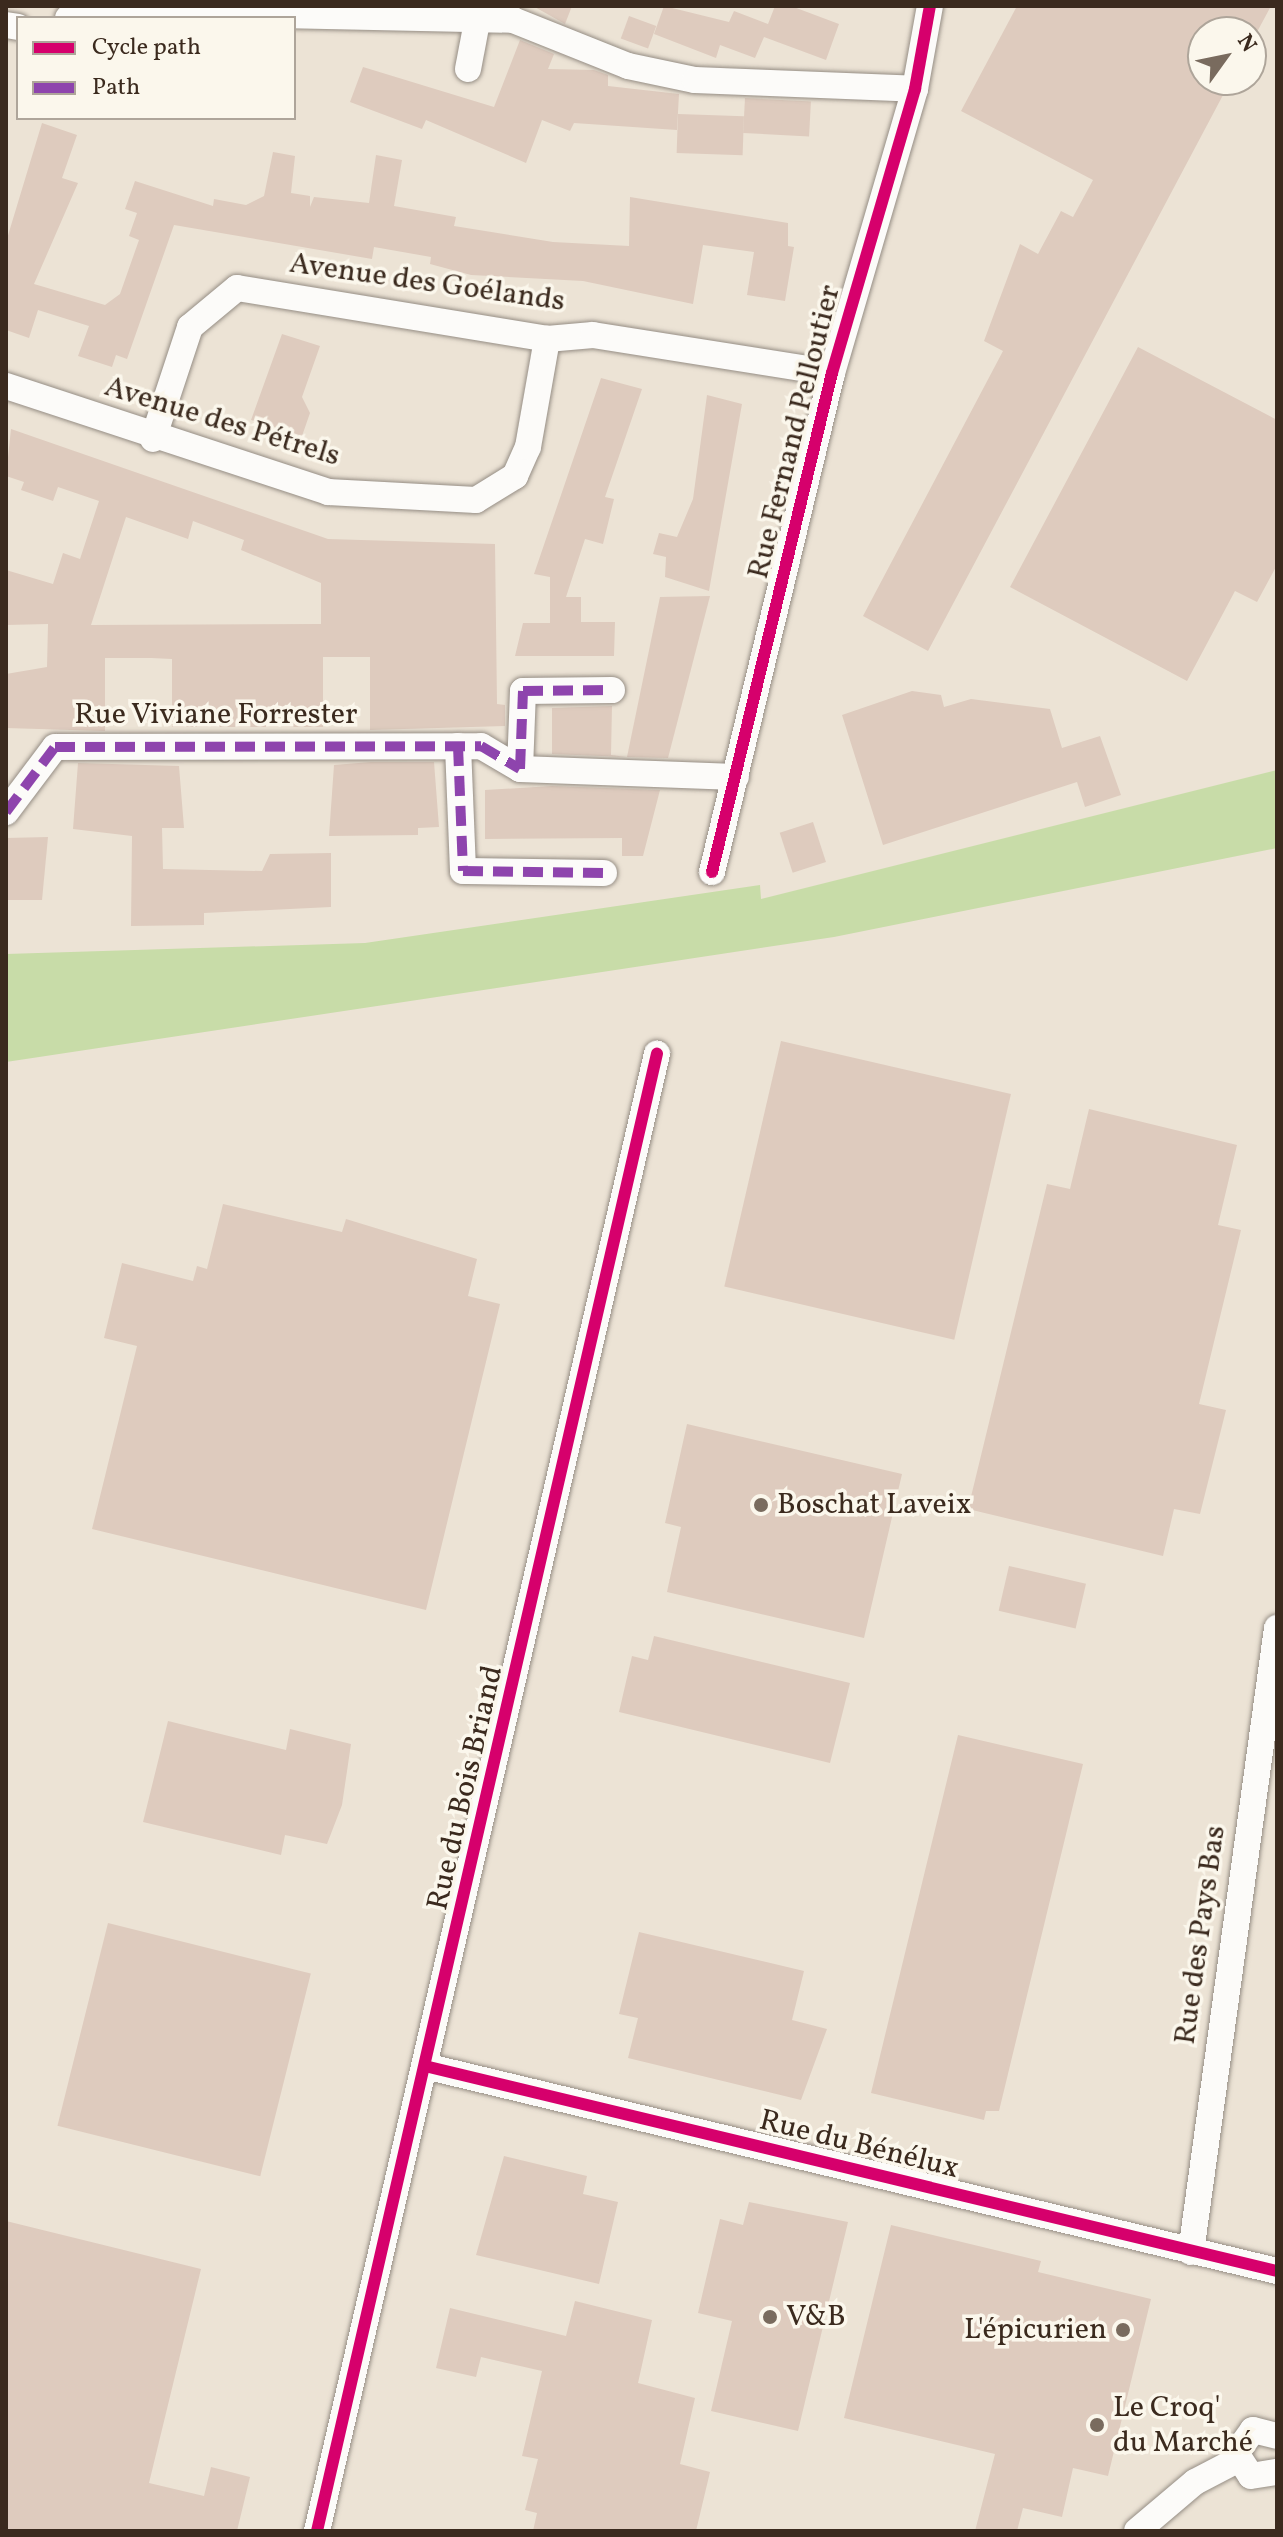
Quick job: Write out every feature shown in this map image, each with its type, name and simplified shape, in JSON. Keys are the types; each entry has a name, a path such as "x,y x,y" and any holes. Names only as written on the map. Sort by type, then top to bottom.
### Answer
{"street":[{"name":"Rue Fernand Pelloutier","path":"712,872 832,373 915,89 930,6"},
{"path":"91,16 138,12 478,13 513,20 628,66 695,80 915,89"},
{"path":"468,69 478,13"},
{"name":"Avenue des Goélands","path":"153,439 190,327 237,288 547,339 593,335 832,373"},
{"name":"Avenue des Pétrels","path":"6,386 153,439 328,492 476,500 515,476 547,339"},
{"path":"520,769 523,691 612,690"},
{"path":"458,746 463,871 604,873"},
{"name":"Rue Viviane Forrester","path":"6,812 55,747 481,746 520,769 736,777"},
{"name":"Rue du Bois Briand","path":"317,2531 429,2067 657,1054"},
{"name":"Rue des Pays Bas","path":"1191,2252 1277,1628"},
{"name":"Rue du Bénélux","path":"429,2067 1277,2271"},
{"path":"1137,2531 1195,2482 1237,2460 1246,2434 1276,2433"},
{"path":"1237,2460 1251,2476 1277,2472"}],"green space":[{"path":"1277,770 1277,848 834,937 6,1062 6,954 365,943 760,885 761,899"}],"building":[{"path":"533,6 572,6 565,24"},
{"path":"664,6 729,22 734,11 768,24 775,6 791,6 839,24 826,60 764,37 755,58 720,45 716,58 654,34"},
{"path":"1017,6 1271,6 1266,16 1187,16 1187,96 1223,96 928,651 863,616 1003,351 984,341 1020,244 1038,254 1061,211 1073,217 1093,180 961,111"},
{"path":"629,16 656,26 648,48 621,39"},
{"path":"520,40 554,54 548,69 594,70 608,75 608,86 679,94 677,130 574,123 570,131 542,120 526,163 426,120 422,129 350,102 363,67 494,107"},
{"path":"745,98 811,101 809,136 743,133"},
{"path":"678,114 744,116 743,155 677,153"},
{"path":"42,123 77,135 62,178 78,183 34,284 105,305 120,294 139,240 129,236 137,213 125,209 135,181 213,206 214,199 246,205 264,196 273,152 295,156 291,193 310,196 310,207 314,197 369,203 376,155 402,160 394,206 456,217 454,226 553,242 629,246 630,197 788,223 788,246 794,247 785,301 747,295 754,252 703,245 693,304 583,281 471,275 430,264 431,257 374,247 372,259 174,225 127,359 116,355 112,367 78,356 89,326 38,310 29,338 6,330 6,242"},
{"path":"282,334 320,346 302,397 310,413 302,436 251,420"},
{"path":"1138,347 1277,420 1277,565 1257,602 1235,591 1187,681 1010,587"},
{"path":"601,378 642,389 605,497 614,499 603,544 585,539 566,597 581,597 581,622 615,622 614,656 515,656 523,623 550,623 550,577 534,574"},
{"path":"707,395 742,404 709,591 665,577 666,557 653,554 659,533 677,537 693,499"},
{"path":"11,429 328,539 495,544 497,704 505,705 505,726 370,730 370,657 323,657 323,727 172,727 172,659 105,658 105,731 6,728 6,674 47,667 48,624 6,625 6,570 53,584 63,553 80,559 99,501 58,487 53,501 21,490 24,482 6,476","holes":["126,517 188,539 193,521 244,540 241,550 321,583 321,624 91,625"]},
{"path":"710,596 668,758 627,757 660,597"},
{"path":"912,691 941,695 944,707 971,699 1050,709 1062,748 1100,736 1121,795 1085,807 1077,782 883,845 842,715"},
{"path":"612,706 611,755 626,757 552,754 552,708"},
{"path":"434,762 439,827 418,828 418,835 329,836 334,765"},
{"path":"78,763 179,766 184,828 162,828 163,869 262,871 270,854 331,853 331,907 204,913 204,925 131,926 132,836 73,829"},
{"path":"552,786 660,790 643,856 622,856 622,838 485,839 485,790"},
{"path":"813,822 826,862 793,873 780,833"},
{"path":"48,837 42,900 6,900 6,838"},
{"path":"781,1041 1011,1094 954,1340 724,1287"},
{"path":"1089,1109 1237,1145 1218,1225 1241,1230 1199,1404 1226,1410 1200,1514 1174,1509 1163,1556 968,1509 1047,1184 1070,1189"},
{"path":"223,1204 342,1232 346,1219 477,1259 468,1296 500,1304 426,1610 92,1529 137,1346 104,1338 122,1263 193,1281 197,1266 207,1269"},
{"path":"687,1424 902,1474 864,1638 667,1592 681,1527 665,1523"},
{"path":"1009,1566 1086,1584 1076,1629 999,1611"},
{"path":"654,1636 850,1683 830,1763 619,1712 632,1656 648,1660"},
{"path":"168,1721 286,1750 290,1729 351,1744 342,1805 327,1844 285,1835 281,1855 143,1822"},
{"path":"958,1735 1083,1764 999,2111 986,2111 984,2120 871,2093"},
{"path":"108,1923 311,1974 260,2176 57,2126"},
{"path":"639,1932 804,1971 792,2020 827,2029 801,2100 628,2058 638,2018 619,2014"},
{"path":"504,2156 587,2176 583,2194 618,2202 599,2284 476,2255"},
{"name":"V&B","path":"749,2202 848,2222 798,2431 711,2411 732,2321 698,2313 720,2219 743,2225"},
{"path":"6,2221 201,2269 149,2483 204,2496 211,2467 250,2477 237,2531 6,2531"},
{"path":"891,2225 1041,2261 1038,2272 1151,2299 1108,2476 1073,2468 1062,2517 1023,2508 1017,2531 975,2531 995,2454 844,2418"},
{"path":"575,2301 652,2320 638,2383 695,2398 680,2464 710,2472 696,2531 533,2531 537,2513 525,2510 538,2459 522,2456 542,2371 481,2357 476,2377 436,2368 450,2308 566,2336"}],"marked path":[{"path":"6,812 55,747 481,746 520,769 523,691 612,690"},
{"path":"458,746 463,871 604,873"}],"cycle path":[{"path":"712,872 832,373 915,89 930,6"},
{"path":"317,2531 657,1054"},
{"path":"429,2067 1277,2271"}],"place":[{"name":"Boschat Laveix","path":"761,1505"},
{"name":"V&B","path":"770,2317"},
{"name":"L'épicurien","path":"1123,2330"},
{"name":"Le Croq' du Marché","path":"1097,2425"}]}
